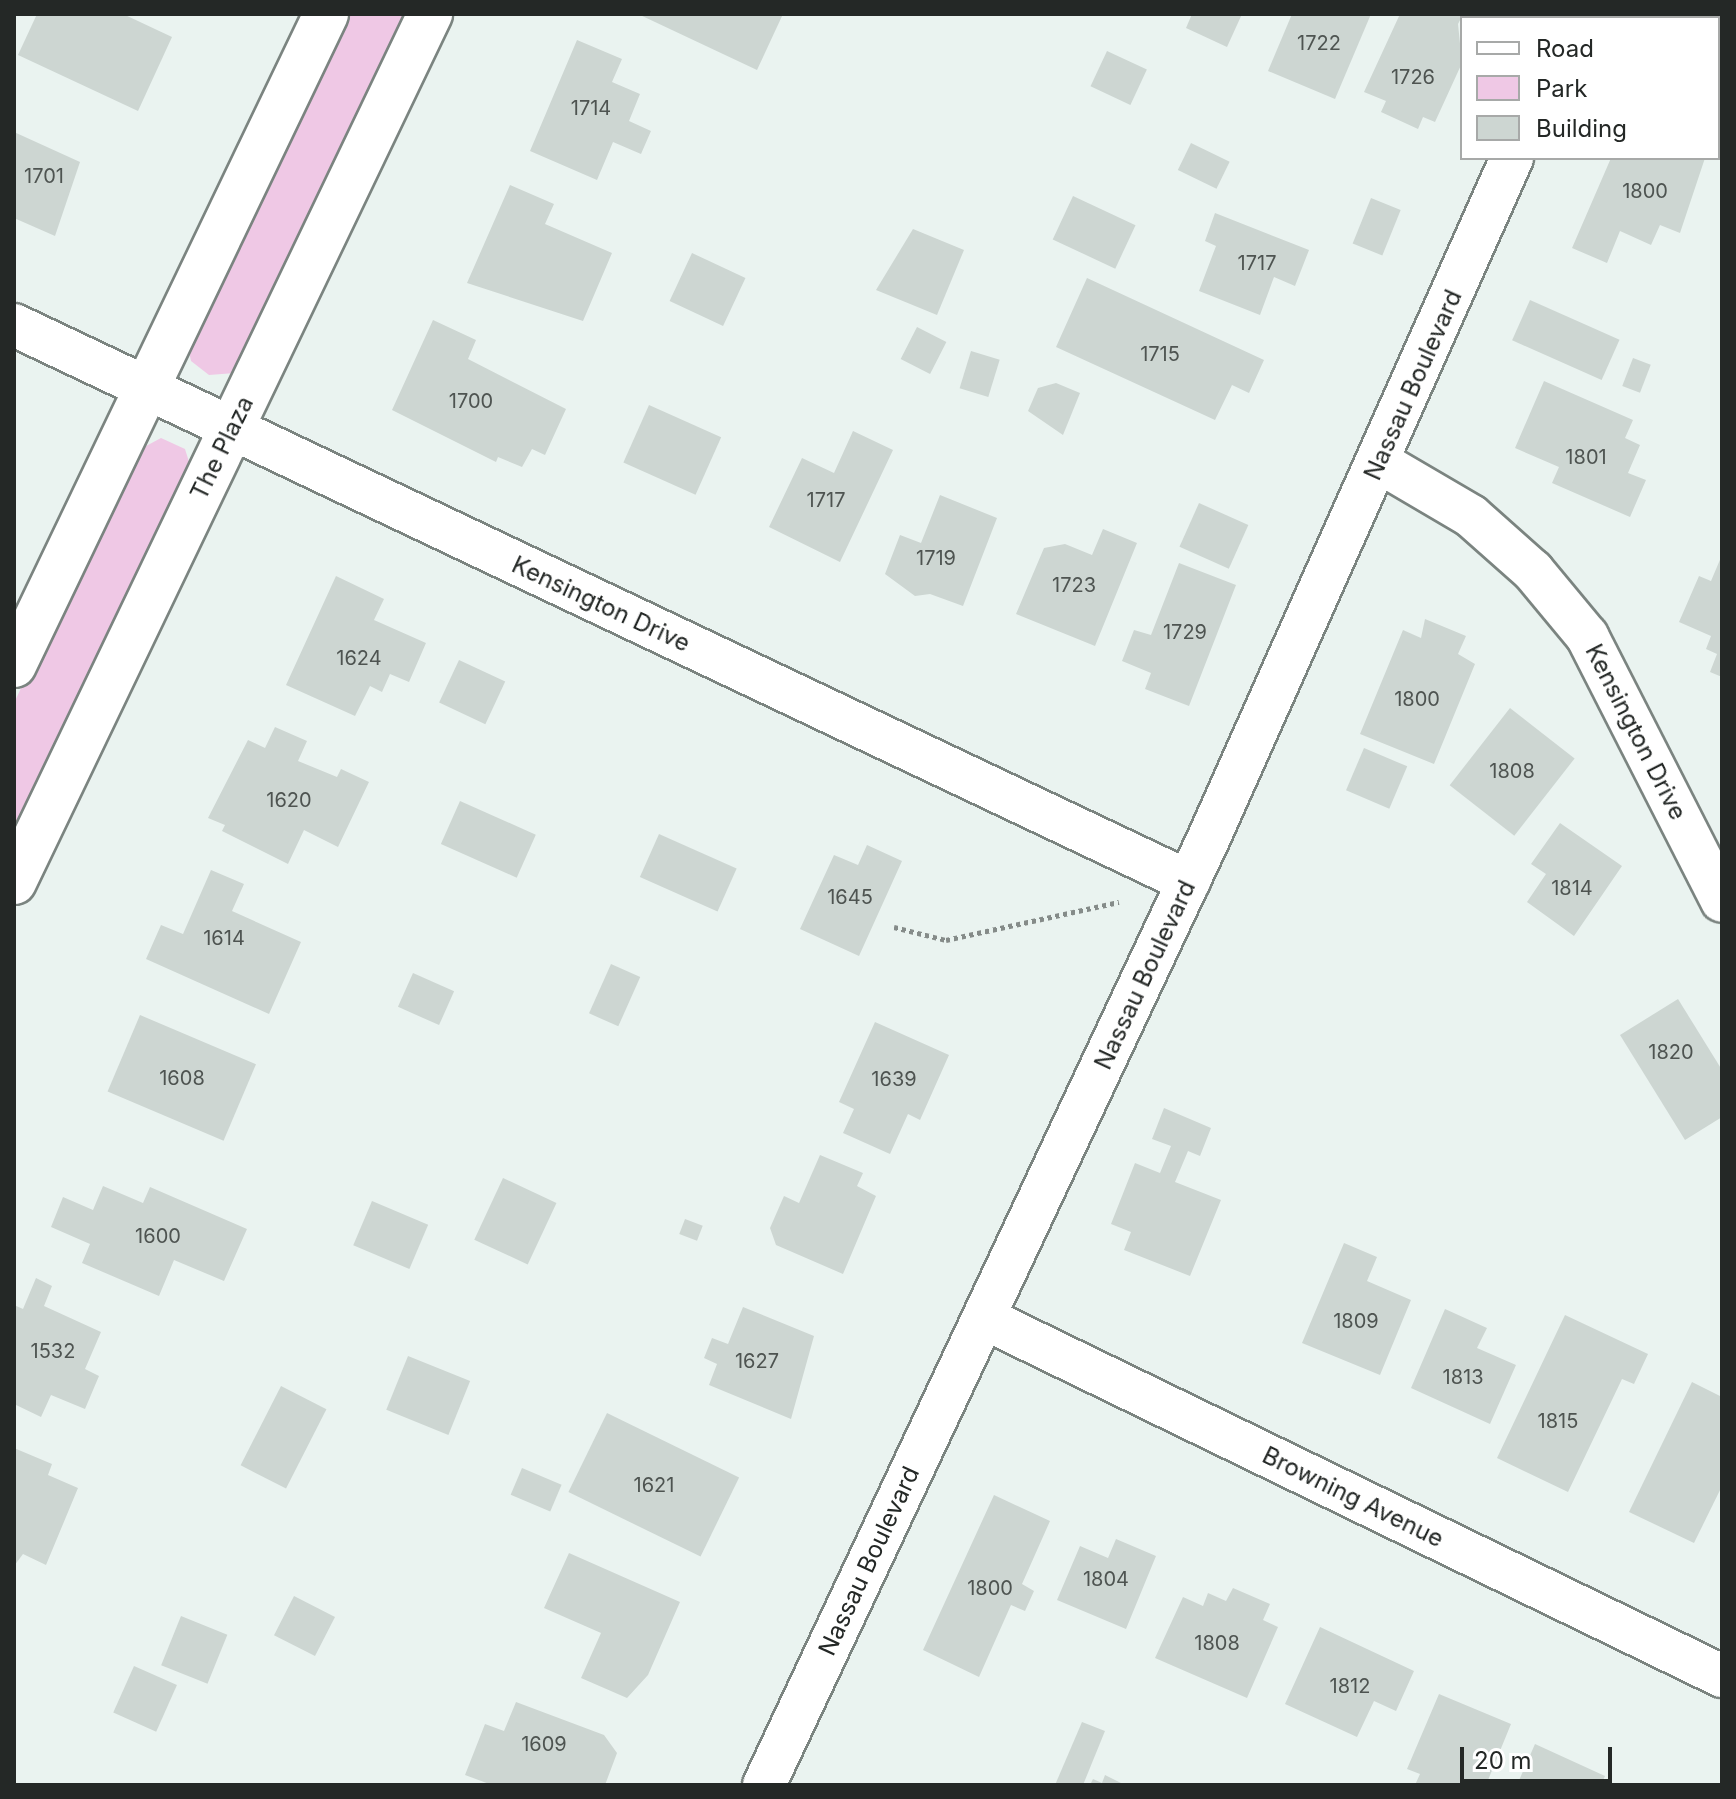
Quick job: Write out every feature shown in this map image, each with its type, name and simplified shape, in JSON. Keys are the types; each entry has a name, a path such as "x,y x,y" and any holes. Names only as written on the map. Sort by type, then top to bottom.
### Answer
{"main road":[{"path":"14,665 326,14"},
{"name":"The Plaza","path":"14,882 430,14"}],"street":[{"name":"Nassau Boulevard","path":"764,1785 1189,882 1511,160"},
{"name":"Kensington Drive","path":"14,325 1189,882"},
{"name":"Kensington Drive","path":"1379,462 1471,516 1533,571 1587,636 1722,901"},
{"name":"Browning Avenue","path":"984,1318 1722,1676"}],"path":[{"path":"894,927 923,937 956,939 1121,902"}],"green space":[{"path":"344,14 413,14 235,373 209,375 191,361 188,347"},
{"path":"161,438 185,449 191,468 14,843 14,703 133,453"}],"building":[{"path":"37,14 123,14 172,37 138,111 18,55"},
{"path":"638,14 783,14 757,70"},
{"path":"1192,14 1242,14 1227,47 1186,28"},
{"path":"1292,14 1371,14 1335,99 1268,71"},
{"path":"1400,14 1463,14 1458,24 1460,67 1435,122 1423,117 1418,129 1381,112 1386,101 1364,92"},
{"path":"577,40 622,59 612,82 640,94 629,121 651,131 641,154 613,142 597,180 530,151"},
{"path":"1107,51 1147,70 1130,105 1091,86"},
{"path":"14,132 80,162 55,236 14,218"},
{"path":"1191,143 1230,162 1216,189 1178,170"},
{"path":"1610,160 1704,160 1680,233 1660,225 1651,245 1620,231 1607,263 1572,248"},
{"path":"510,185 554,204 545,224 612,253 583,321 467,283"},
{"path":"1073,196 1136,225 1115,269 1053,240"},
{"path":"1371,198 1401,210 1382,255 1353,243"},
{"path":"1215,213 1309,250 1295,286 1274,277 1260,315 1199,291 1216,246 1205,241"},
{"path":"913,229 964,250 937,315 876,290"},
{"path":"692,253 745,278 723,326 670,301"},
{"path":"1087,278 1264,360 1249,393 1232,385 1215,420 1056,347"},
{"path":"1530,300 1620,340 1602,380 1512,340"},
{"path":"433,320 476,340 468,359 566,409 545,455 532,449 522,467 498,457 496,462 392,410"},
{"path":"917,327 946,342 930,374 901,359"},
{"path":"971,351 1000,360 988,397 960,388"},
{"path":"1633,358 1651,365 1640,393 1622,386"},
{"path":"1544,381 1633,420 1625,438 1640,445 1628,473 1646,480 1630,517 1552,483 1559,467 1515,448"},
{"path":"1056,383 1080,393 1063,435 1028,411 1038,388"},
{"path":"649,405 721,437 696,495 623,463"},
{"path":"853,431 893,450 840,562 769,527 802,458 834,473"},
{"path":"940,495 997,518 963,606 930,594 915,596 885,574 900,535 921,543"},
{"path":"1199,503 1248,525 1229,569 1179,547"},
{"path":"1103,529 1137,543 1095,646 1016,614 1044,548 1065,544 1092,555"},
{"path":"1722,555 1722,677 1710,672 1717,654 1706,649 1711,636 1679,622 1699,576 1711,581"},
{"path":"1179,563 1236,585 1189,706 1145,689 1151,673 1122,661 1134,630 1151,635"},
{"path":"336,576 384,599 374,620 426,643 409,682 390,674 382,692 370,686 355,716 286,685"},
{"path":"1425,619 1466,636 1458,654 1475,664 1434,764 1360,734 1403,630 1421,638"},
{"path":"459,660 505,682 485,724 439,703"},
{"path":"1510,708 1575,758 1514,836 1450,785"},
{"path":"275,727 307,741 298,761 337,777 341,769 369,782 338,847 304,830 288,864 222,831 225,825 208,818 248,740 265,748"},
{"path":"1364,748 1407,766 1389,809 1346,790"},
{"path":"460,801 536,835 517,878 441,844"},
{"path":"1560,823 1622,866 1574,936 1527,902 1546,874 1531,864"},
{"path":"659,834 737,869 718,912 640,877"},
{"path":"867,845 902,861 859,956 800,929 834,855 858,865"},
{"path":"211,870 244,884 232,911 301,942 269,1014 146,959 161,925 183,934"},
{"path":"611,964 640,977 618,1026 589,1013"},
{"path":"413,973 454,991 439,1025 398,1007"},
{"path":"1678,999 1722,1070 1722,1117 1685,1140 1620,1035"},
{"path":"140,1015 256,1064 224,1141 108,1091"},
{"path":"875,1022 949,1055 920,1120 908,1114 890,1154 843,1133 854,1109 839,1102"},
{"path":"1164,1108 1211,1128 1200,1156 1188,1151 1175,1182 1221,1200 1190,1276 1124,1250 1131,1232 1111,1224 1135,1163 1160,1173 1171,1146 1152,1139"},
{"path":"820,1155 863,1173 857,1186 876,1196 843,1274 776,1245 770,1228 784,1196 799,1203"},
{"path":"503,1178 556,1203 528,1265 474,1240"},
{"path":"103,1186 143,1203 150,1187 247,1229 224,1281 174,1260 159,1296 82,1263 90,1244 51,1227 63,1197 93,1210"},
{"path":"372,1201 428,1225 409,1269 353,1245"},
{"path":"685,1219 703,1226 697,1241 679,1234"},
{"path":"1344,1243 1377,1257 1367,1281 1411,1300 1380,1375 1302,1343"},
{"path":"36,1278 52,1286 44,1306 101,1332 85,1369 99,1376 85,1409 51,1395 41,1417 14,1404 14,1305 23,1309"},
{"path":"743,1307 814,1336 791,1419 709,1385 717,1364 704,1358 712,1338 728,1344"},
{"path":"1445,1309 1487,1328 1477,1348 1516,1365 1490,1424 1411,1388"},
{"path":"1565,1315 1648,1354 1634,1384 1622,1379 1568,1492 1497,1458"},
{"path":"408,1356 470,1381 448,1435 386,1410"},
{"path":"1692,1382 1722,1397 1722,1486 1694,1543 1629,1512"},
{"path":"281,1386 326,1409 286,1488 241,1465"},
{"path":"607,1413 739,1477 701,1557 568,1492"},
{"path":"14,1448 52,1464 48,1475 78,1488 46,1565 23,1554 14,1566"},
{"path":"522,1468 562,1485 550,1511 511,1495"},
{"path":"994,1495 1050,1521 1022,1584 1034,1591 1025,1611 1011,1605 979,1677 923,1650"},
{"path":"1116,1539 1156,1556 1126,1629 1057,1600 1080,1546 1108,1558"},
{"path":"569,1553 680,1602 648,1675 627,1698 581,1678 601,1633 544,1608"},
{"path":"1233,1588 1270,1604 1263,1620 1278,1627 1247,1698 1155,1658 1183,1597 1203,1606 1208,1593 1226,1601"},
{"path":"294,1596 335,1617 315,1656 274,1635"},
{"path":"181,1616 227,1635 208,1684 161,1665"},
{"path":"1320,1627 1414,1671 1396,1711 1374,1701 1357,1737 1285,1704"},
{"path":"134,1666 177,1685 156,1732 113,1713"},
{"path":"1439,1694 1511,1724 1486,1785 1415,1785 1420,1774 1407,1769"},
{"path":"516,1702 604,1735 617,1753 605,1785 492,1785 465,1775 485,1724 504,1731"},
{"path":"1082,1722 1105,1731 1083,1785 1055,1785"},
{"path":"1535,1744 1605,1776 1601,1785 1517,1785"},
{"path":"1105,1775 1125,1785 1090,1785 1093,1779 1102,1783"}]}
